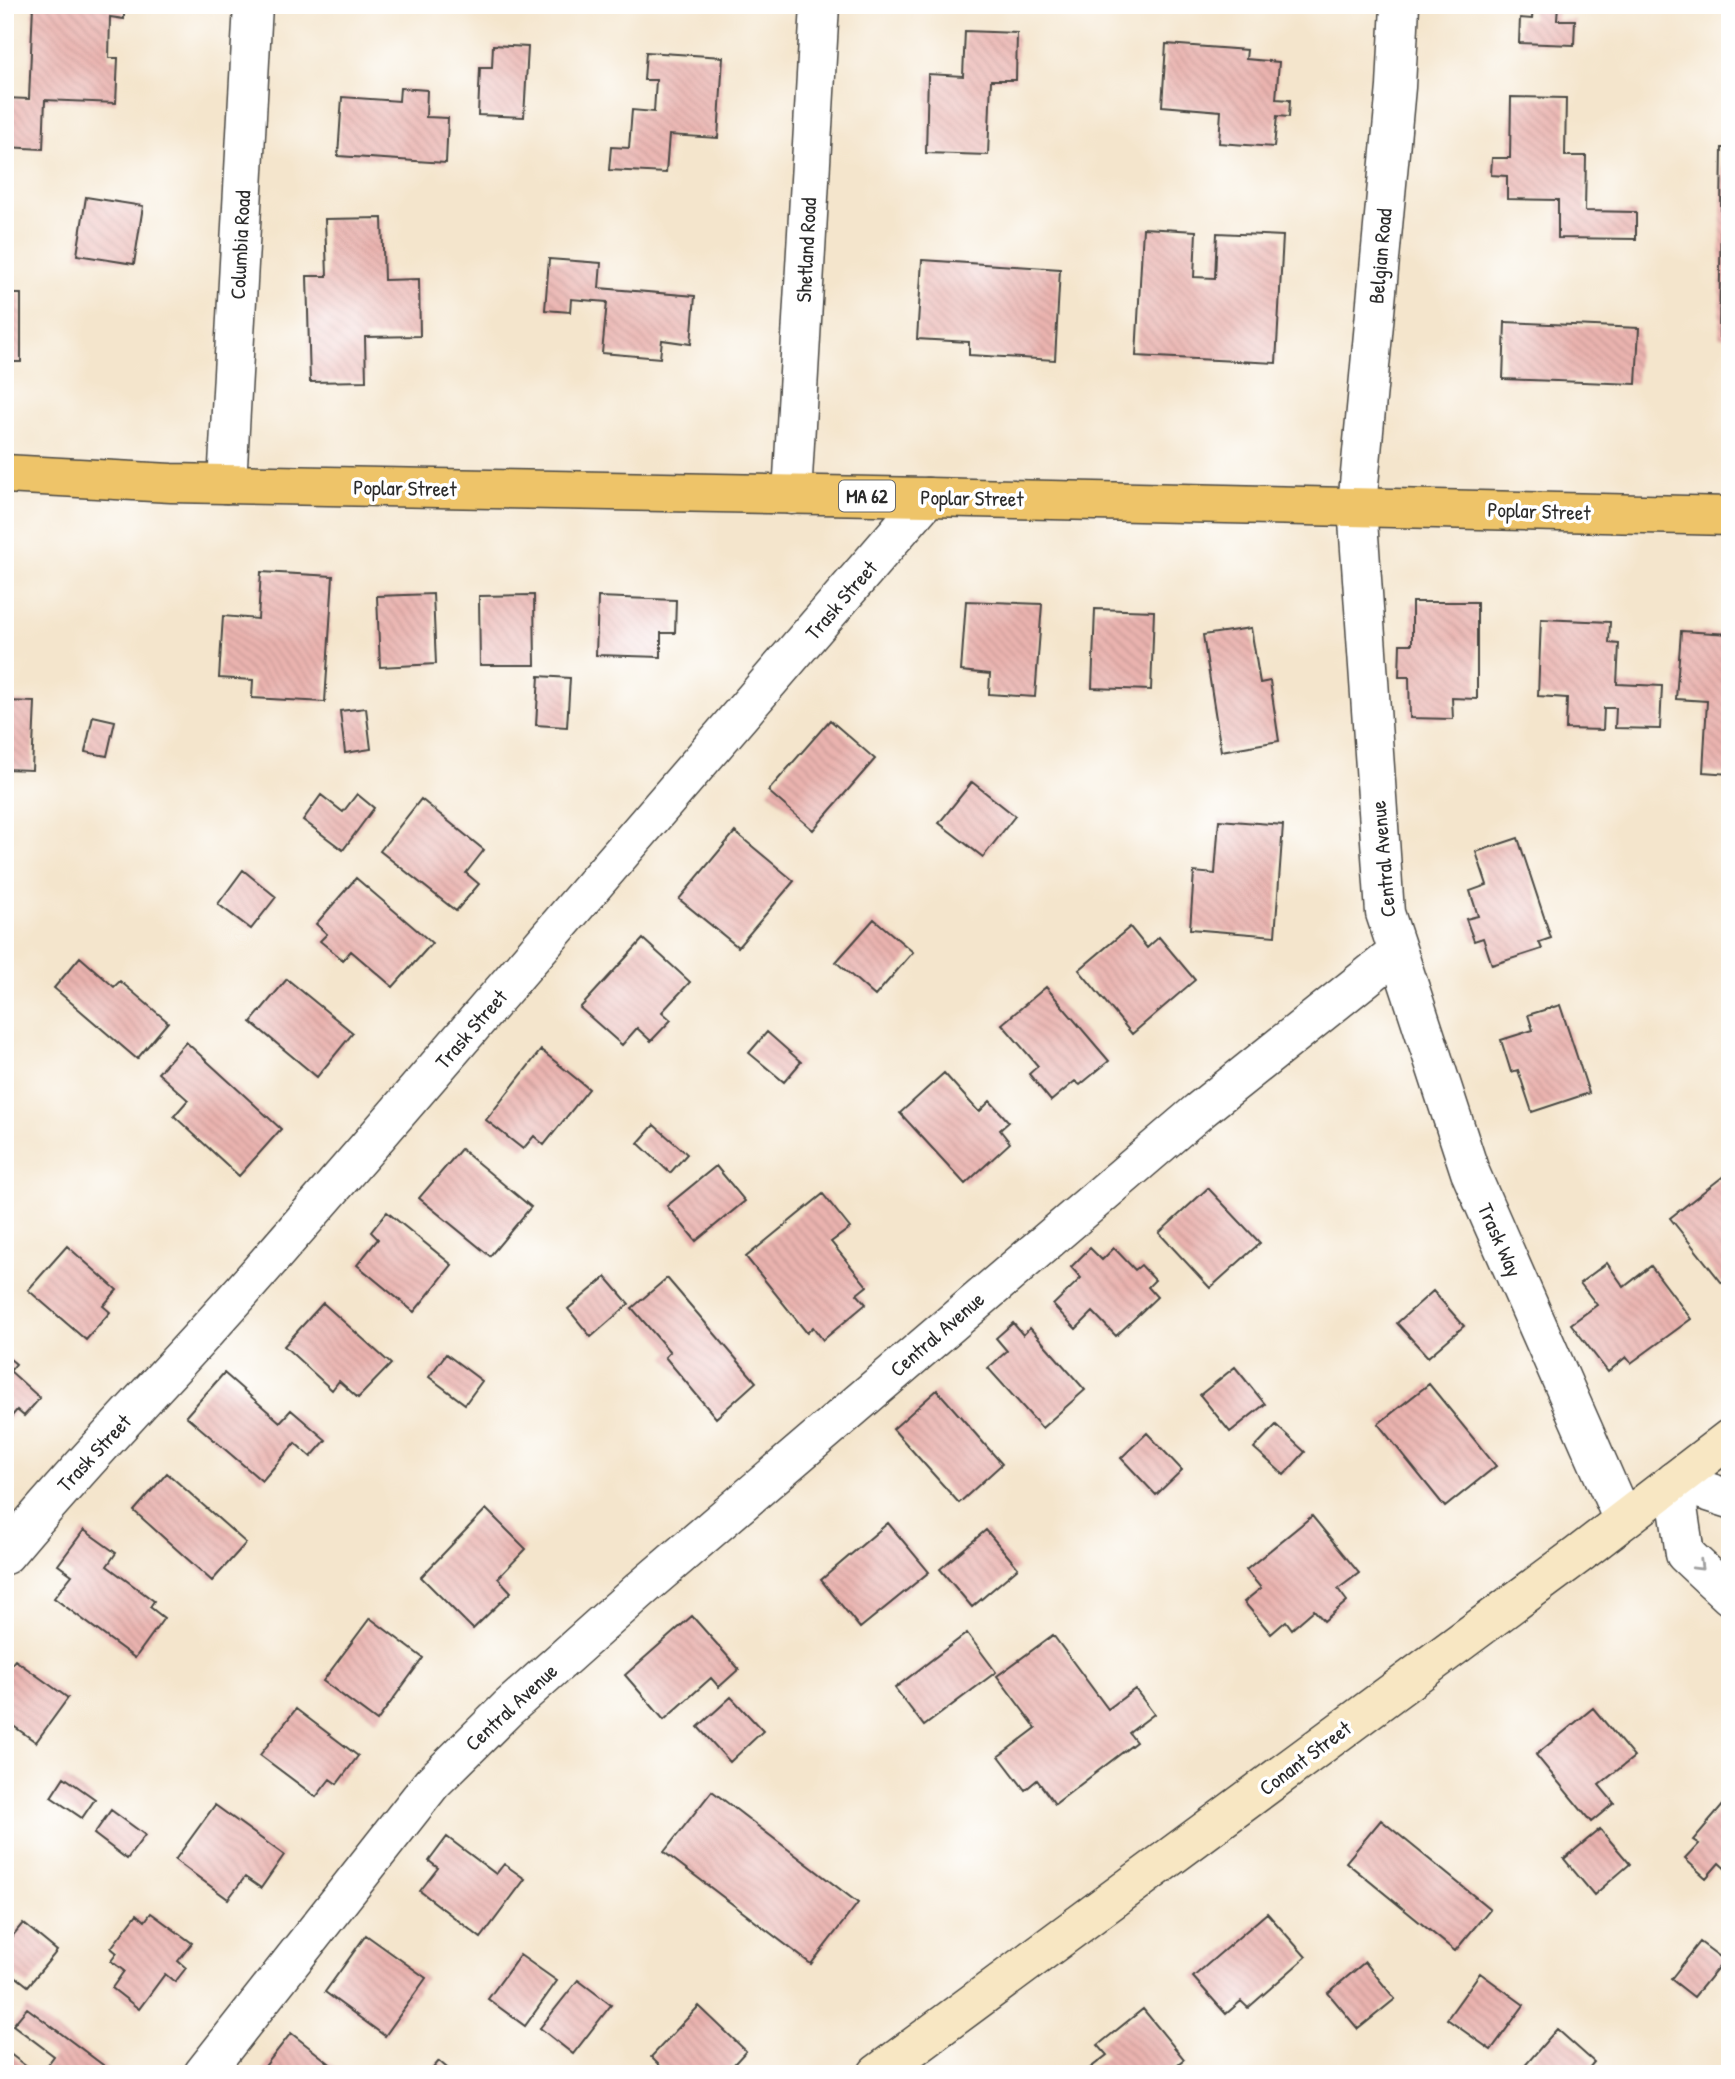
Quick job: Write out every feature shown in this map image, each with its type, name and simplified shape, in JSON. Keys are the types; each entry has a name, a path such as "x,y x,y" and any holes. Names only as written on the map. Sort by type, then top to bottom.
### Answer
{"main road":[{"name":"Poplar Street","path":"5,474 227,484 1730,516"},
{"name":"Conant Street","path":"877,2074 1730,1438"}],"street":[{"name":"Columbia Road","path":"227,484 253,5"},
{"name":"Shetland Road","path":"792,495 820,5"},
{"name":"Belgian Road","path":"1357,506 1396,87 1400,5"},
{"name":"Trask Street","path":"5,1555 56,1493 244,1290 618,860 928,497"},
{"name":"Central Avenue","path":"203,2074 432,1783 508,1708 640,1590 1199,1111 1398,952 1385,913 1357,506"},
{"name":"Trask Way","path":"1398,952 1470,1172 1623,1520"},
{"path":"1730,1499 1674,1481 1685,1554 1730,1596"}],"building":[{"path":"33,5 124,5 124,19 110,17 109,58 118,58 116,103 45,100 43,149 5,147 5,98 29,99"},
{"path":"1533,5 1558,5 1557,20 1575,20 1574,45 1519,43 1520,18 1532,19"},
{"path":"965,31 1017,33 1016,80 991,80 988,155 926,153 928,74 963,76"},
{"path":"1166,44 1247,50 1246,59 1279,62 1276,99 1290,100 1289,117 1277,116 1274,147 1219,143 1221,111 1162,106"},
{"path":"493,45 528,47 524,117 478,115 480,68 492,68"},
{"path":"646,52 723,57 718,138 669,135 666,173 609,170 611,147 629,148 632,110 654,112 656,80 644,80"},
{"path":"400,88 427,90 426,117 448,118 446,163 338,156 342,97 399,101"},
{"path":"1511,97 1566,98 1565,156 1586,156 1585,211 1636,212 1636,239 1558,238 1558,200 1507,199 1507,176 1491,175 1492,158 1510,158"},
{"path":"1722,148 1730,148 1730,338 1719,337"},
{"path":"86,197 143,206 134,264 77,255"},
{"path":"382,218 384,280 419,279 420,336 365,337 366,381 310,382 307,276 327,276 325,219"},
{"path":"1143,228 1196,231 1194,277 1215,278 1217,233 1283,236 1276,363 1136,356"},
{"path":"549,259 601,263 599,288 695,296 691,344 662,340 660,358 602,353 607,302 571,299 570,312 545,310"},
{"path":"922,260 1060,269 1055,360 969,355 969,342 917,339"},
{"path":"5,261 10,261 11,294 21,294 21,362 5,362"},
{"path":"1505,322 1639,328 1636,384 1503,379"},
{"path":"261,572 333,576 325,702 252,698 253,680 219,678 223,616 258,619"},
{"path":"433,594 436,664 380,667 377,596"},
{"path":"534,595 535,665 480,665 479,596"},
{"path":"598,597 676,600 675,633 661,633 661,657 596,655"},
{"path":"966,601 1042,604 1035,697 989,694 990,674 961,671"},
{"path":"1412,602 1477,602 1477,699 1452,698 1453,719 1410,718 1409,677 1399,677 1400,644 1412,644"},
{"path":"1095,609 1154,611 1151,690 1092,688"},
{"path":"1541,619 1610,622 1609,643 1619,644 1617,684 1662,686 1660,729 1615,728 1616,708 1604,708 1603,730 1566,729 1567,698 1538,696"},
{"path":"1251,628 1260,683 1270,681 1279,741 1221,751 1203,635"},
{"path":"1681,631 1730,634 1730,774 1703,772 1707,701 1676,699"},
{"path":"539,676 570,678 567,727 536,725"},
{"path":"5,701 35,702 32,770 5,769"},
{"path":"366,708 371,749 345,753 340,711"},
{"path":"93,716 115,721 107,756 85,752"},
{"path":"830,720 875,759 813,830 768,791"},
{"path":"972,782 1015,816 983,857 939,823"},
{"path":"357,794 374,808 343,850 303,820 321,795 343,812"},
{"path":"421,799 484,850 466,873 479,884 456,911 380,851"},
{"path":"1219,820 1283,825 1275,936 1190,929 1194,872 1215,874"},
{"path":"735,832 794,881 738,947 679,899"},
{"path":"1518,838 1551,938 1539,942 1542,949 1492,965 1483,938 1474,941 1466,919 1478,916 1470,891 1487,885 1476,852"},
{"path":"243,870 276,897 251,929 218,904"},
{"path":"356,878 432,943 393,987 351,951 343,960 320,941 327,934 316,924"},
{"path":"874,919 913,952 875,996 836,962"},
{"path":"1130,927 1147,948 1159,937 1195,980 1132,1034 1079,970"},
{"path":"643,939 690,982 662,1012 671,1020 651,1041 637,1028 622,1045 580,1008"},
{"path":"80,957 114,987 120,981 168,1022 137,1059 54,988"},
{"path":"287,979 353,1033 317,1077 251,1022"},
{"path":"1046,987 1109,1061 1080,1085 1075,1081 1051,1101 1029,1074 1038,1066 1002,1024"},
{"path":"1560,1005 1589,1093 1532,1112 1518,1070 1511,1072 1501,1040 1533,1030 1528,1015"},
{"path":"767,1032 801,1062 784,1082 749,1053"},
{"path":"186,1042 281,1129 239,1176 174,1116 188,1100 158,1073"},
{"path":"541,1050 589,1089 544,1145 534,1136 523,1149 486,1120"},
{"path":"944,1073 979,1112 990,1101 1009,1122 1000,1130 1010,1143 965,1184 900,1113"},
{"path":"654,1125 687,1154 670,1173 638,1143"},
{"path":"461,1149 531,1207 490,1256 419,1198"},
{"path":"716,1166 745,1201 696,1241 667,1206"},
{"path":"1730,1171 1730,1276 1722,1283 1670,1218"},
{"path":"1208,1188 1260,1243 1210,1288 1159,1233"},
{"path":"823,1194 850,1228 831,1242 867,1286 857,1294 866,1304 823,1340 813,1327 807,1333 746,1257"},
{"path":"387,1212 452,1265 414,1312 357,1265 378,1239 371,1232"},
{"path":"67,1246 117,1290 103,1306 110,1312 86,1340 28,1290"},
{"path":"1090,1248 1102,1260 1114,1248 1135,1270 1141,1265 1155,1280 1148,1287 1157,1297 1116,1336 1093,1312 1076,1329 1053,1305 1081,1278 1071,1267"},
{"path":"1607,1263 1624,1287 1651,1266 1691,1319 1631,1363 1626,1357 1608,1372 1571,1324 1597,1305 1580,1283"},
{"path":"606,1277 629,1304 591,1337 568,1309"},
{"path":"667,1278 756,1382 716,1418 665,1357 670,1352 632,1308"},
{"path":"1433,1291 1464,1326 1428,1357 1397,1323"},
{"path":"323,1303 391,1364 358,1398 339,1381 332,1390 284,1346"},
{"path":"1013,1323 1023,1335 1030,1328 1085,1390 1042,1428 988,1368 1007,1351 996,1338"},
{"path":"446,1354 482,1381 465,1404 429,1377"},
{"path":"5,1355 16,1364 10,1371 40,1398 24,1416 17,1410 5,1424"},
{"path":"1235,1367 1265,1404 1230,1432 1200,1395"},
{"path":"224,1373 280,1422 291,1410 326,1440 311,1457 295,1443 262,1481 186,1416"},
{"path":"1429,1384 1496,1466 1445,1507 1378,1424"},
{"path":"937,1390 1002,1464 959,1503 893,1429"},
{"path":"1276,1425 1305,1452 1284,1475 1254,1448"},
{"path":"1147,1433 1182,1470 1156,1495 1121,1458"},
{"path":"167,1473 246,1543 212,1581 134,1511"},
{"path":"486,1509 526,1549 498,1578 511,1592 473,1629 421,1577"},
{"path":"1312,1516 1359,1573 1338,1589 1347,1601 1324,1621 1314,1610 1292,1629 1286,1621 1271,1634 1244,1602 1261,1588 1246,1570"},
{"path":"888,1523 929,1572 860,1628 821,1580"},
{"path":"84,1530 116,1553 107,1566 154,1601 150,1607 164,1618 135,1658 54,1598 72,1575 58,1565"},
{"path":"986,1530 1018,1568 972,1607 940,1569"},
{"path":"692,1616 739,1669 719,1687 711,1678 664,1720 625,1675"},
{"path":"370,1618 423,1658 377,1721 323,1681"},
{"path":"967,1633 996,1672 924,1726 895,1688"},
{"path":"1053,1635 1108,1709 1135,1689 1154,1714 1129,1733 1136,1742 1055,1804 1037,1780 1025,1790 999,1756 1036,1728 997,1676"},
{"path":"15,1660 68,1698 36,1742 5,1720 5,1673"},
{"path":"731,1697 763,1731 730,1762 698,1727"},
{"path":"1593,1708 1634,1757 1599,1785 1614,1803 1591,1822 1536,1755"},
{"path":"296,1709 358,1756 337,1784 330,1779 316,1797 260,1755"},
{"path":"64,1777 95,1799 82,1818 51,1797"},
{"path":"712,1791 858,1903 811,1964 664,1852"},
{"path":"1730,1797 1730,1873 1719,1863 1706,1878 1685,1859 1699,1844 1693,1840"},
{"path":"215,1805 284,1855 261,1888 245,1877 228,1899 175,1860"},
{"path":"111,1810 145,1835 127,1859 94,1834"},
{"path":"1381,1820 1490,1909 1455,1951 1346,1862"},
{"path":"1600,1829 1630,1864 1594,1895 1564,1859"},
{"path":"447,1837 496,1874 504,1864 525,1879 481,1938 420,1891 438,1868 429,1861"},
{"path":"151,1913 192,1943 178,1961 186,1968 175,1982 165,1974 139,2009 112,1988 124,1971 111,1961 117,1953 111,1948 137,1914 145,1921"},
{"path":"1267,1913 1306,1957 1248,2008 1241,2001 1226,2014 1193,1977"},
{"path":"23,1923 57,1951 28,1986 5,1968 5,1945"},
{"path":"366,1935 426,1978 385,2036 325,1992"},
{"path":"1700,1942 1724,1960 1694,1997 1671,1979"},
{"path":"520,1955 557,1981 525,2026 488,1999"},
{"path":"1365,1962 1395,1999 1358,2029 1328,1993"},
{"path":"1480,1973 1524,2005 1491,2050 1447,2019"},
{"path":"578,1980 611,2005 573,2054 540,2028"},
{"path":"699,2006 746,2051 725,2074 668,2074 651,2057"},
{"path":"27,2008 111,2071 109,2074 41,2074 54,2056 13,2025"},
{"path":"1143,2009 1184,2059 1166,2074 1093,2074 1089,2069 1107,2055 1098,2045"},
{"path":"1557,2029 1594,2062 1584,2074 1526,2074 1521,2070"},
{"path":"291,2033 343,2074 268,2074 263,2069"},
{"path":"5,2050 36,2074 5,2074"},
{"path":"439,2061 454,2074 428,2074"}]}
